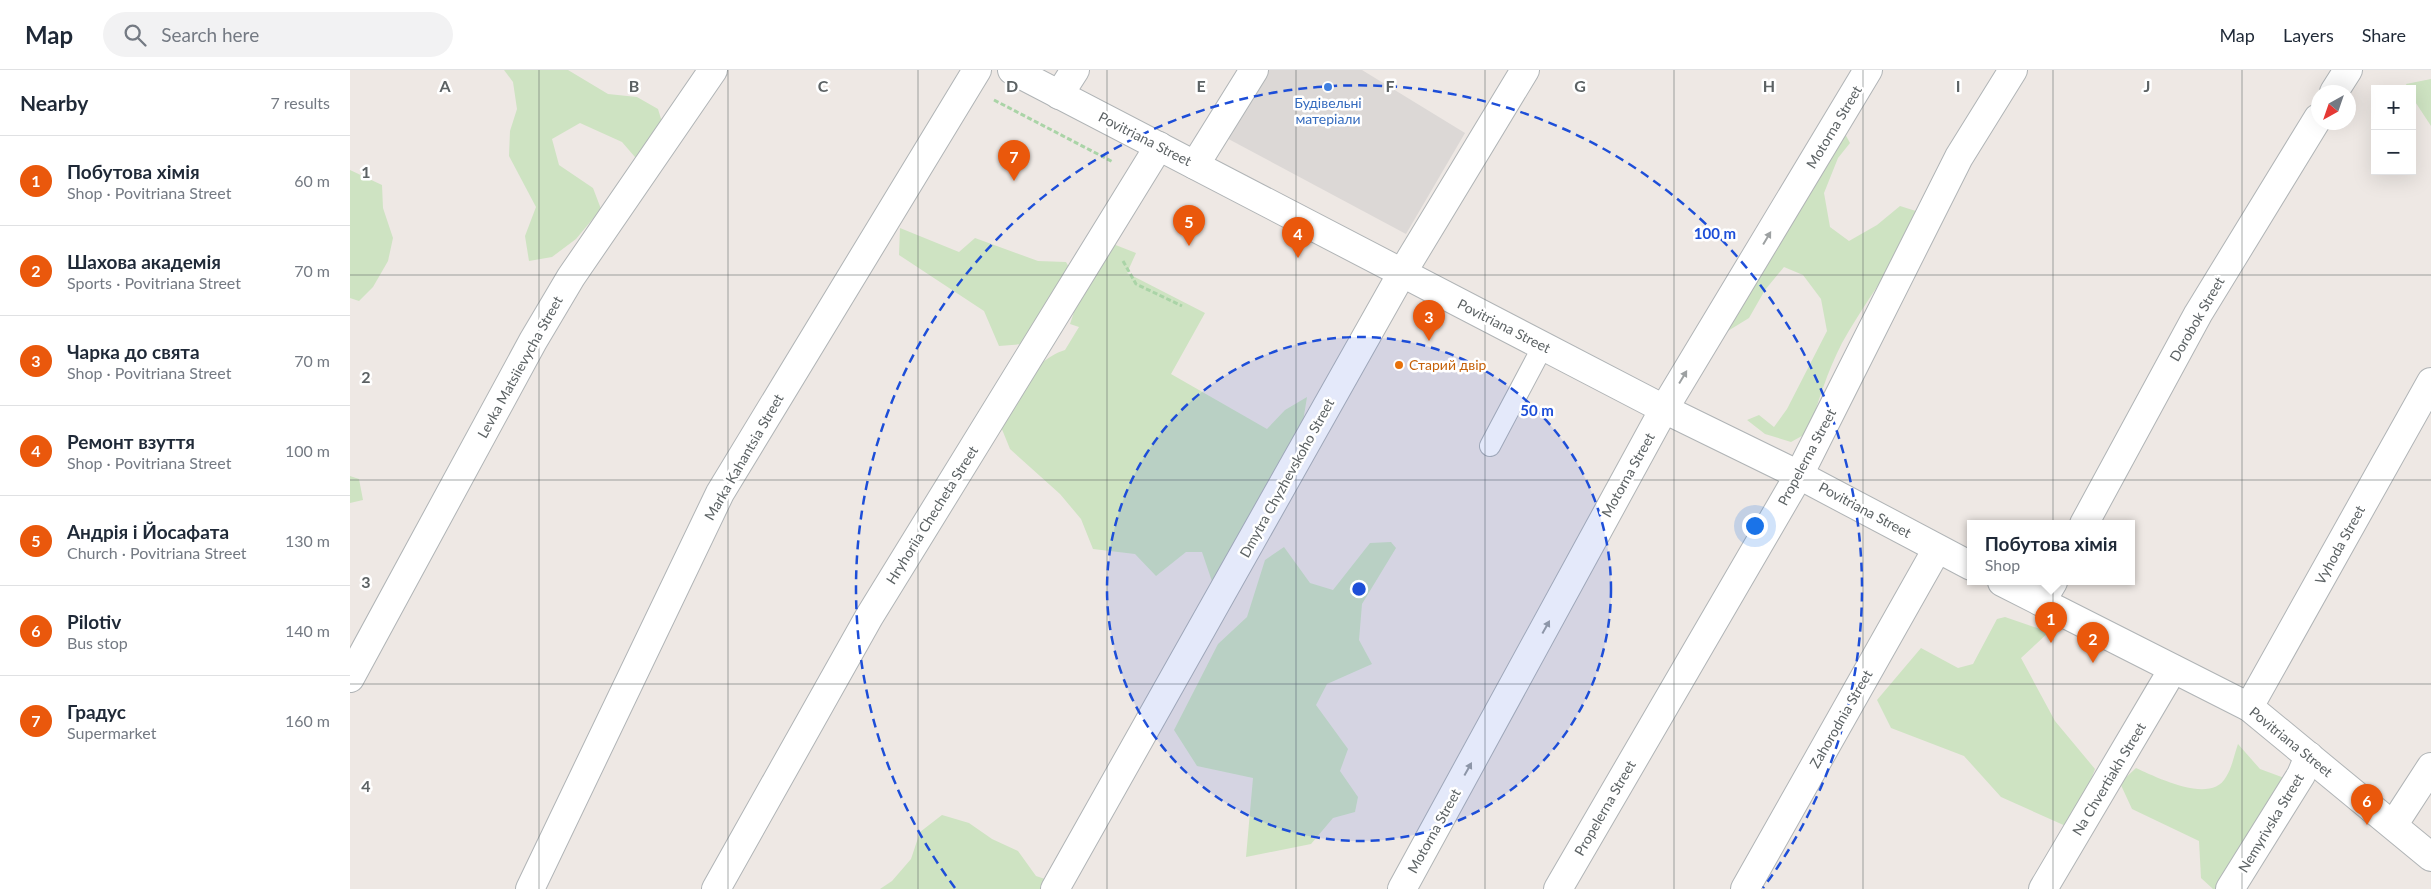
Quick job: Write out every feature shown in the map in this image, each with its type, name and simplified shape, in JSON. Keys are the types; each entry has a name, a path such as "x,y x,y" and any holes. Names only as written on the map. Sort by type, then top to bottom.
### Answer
{"street":[{"name":"Levka Matsiievycha Street","path":"350,678 538,333 571,277 713,70"},
{"name":"Marka Kahantsia Street","path":"530,889 720,493 977,70"},
{"name":"Povitriana Street","path":"1012,70 1664,409 1799,476 1967,564"},
{"path":"1059,95 1075,70"},
{"path":"1195,165 1254,70"},
{"name":"Dmytra Chyzhevskoho Street","path":"1056,889 1402,273 1525,70"},
{"name":"Motorna Street","path":"1402,889 1664,409 1868,70"},
{"name":"Propelerna Street","path":"1558,889 1799,476 1959,157 2013,70"},
{"path":"2338,85 2348,70"},
{"name":"Dorobok Street","path":"2086,520 2198,314 2311,129"},
{"name":"Hryhoriia Checheta Street","path":"716,889 869,617 1159,146"},
{"name":"Vyhoda Street","path":"2249,707 2431,382"},
{"name":"Zahorodnia Street","path":"1745,889 1937,549"},
{"name":"Povitriana Street","path":"2016,585 2047,592 2174,669 2249,707 2394,824 2431,857"},
{"name":"Na Chvertiakh Street","path":"2043,889 2174,669"},
{"name":"Nemyrivska Street","path":"2230,889 2301,775 2309,756"},
{"path":"2394,824 2431,767"}],"lane":[{"path":"1490,446 1543,346"}],"path":[{"path":"989,97 1116,164"},
{"path":"1098,246 1124,262 1136,284 1182,306"}],"shaded area":[{"path":"1258,70 1362,70 1465,133 1406,234 1221,135"}],"green space":[{"path":"504,70 568,70 608,94 637,97 658,109 666,135 641,164 622,142 580,123 552,139 559,165 593,188 601,209 576,239 552,257 529,261 525,236 536,207 509,156 510,131 517,109 513,82"},
{"path":"2431,79 2431,126 2416,103 2416,85 2406,84"},
{"path":"1844,132 1850,143 1838,158 1824,193 1830,227 1849,241 1877,225 1900,206 1919,212 1902,246 1842,343 1827,376 1809,432 1791,442 1765,434 1747,420 1759,415 1774,427 1787,409 1827,331 1821,299 1803,275 1784,267 1765,290 1749,318 1723,334"},
{"path":"350,170 382,185 383,208 393,238 388,261 373,287 359,301 350,298"},
{"path":"900,228 959,252 975,238 1038,261 1066,262 1070,269 1023,344 999,346 984,311 899,255"},
{"path":"1113,244 1136,253 1127,273 1205,313 1171,374 1267,429 1285,410 1307,397 1298,453 1218,599 1202,552 1186,552 1156,576 1135,554 1093,549 1081,519 1060,494 1010,449 997,417 1036,369 1055,354 1065,350 1079,327 1070,324 1079,297"},
{"path":"350,476 359,479 363,500 350,503"},
{"path":"1391,542 1396,548 1362,604 1359,640 1372,664 1327,684 1316,705 1348,749 1340,771 1358,797 1355,812 1333,818 1311,844 1246,857 1253,778 1197,766 1174,730 1218,644 1247,617 1265,560 1284,547 1310,583 1333,590 1370,543"},
{"path":"2005,617 2049,632 2021,658 2055,721 2095,769 2074,824 2068,827 2001,797 1964,756 1891,728 1877,700 1921,648 1958,668 1973,664 1997,619"},
{"path":"2238,744 2260,769 2287,779 2227,889 2213,889 2201,878 2199,841 2132,809 2120,783 2136,768 2169,782 2196,789 2208,789 2219,785 2226,777"},
{"path":"942,815 969,823 992,839 1018,851 1036,876 1057,883 1054,889 880,889 892,881 911,859 920,832"}],"place":[{"name":"Будівельні матеріали","path":"1328,87"},
{"name":"Градус","path":"1014,181"},
{"name":"Андрія і Йосафата","path":"1189,246"},
{"name":"Ремонт взуття","path":"1298,258"},
{"name":"Чарка до свята","path":"1429,341"},
{"name":"Старий двір","path":"1399,365"},
{"name":"Побутова хімія","path":"2051,643"},
{"name":"Шахова академія","path":"2093,663"},
{"name":"Pilotiv","path":"2367,825"}]}
